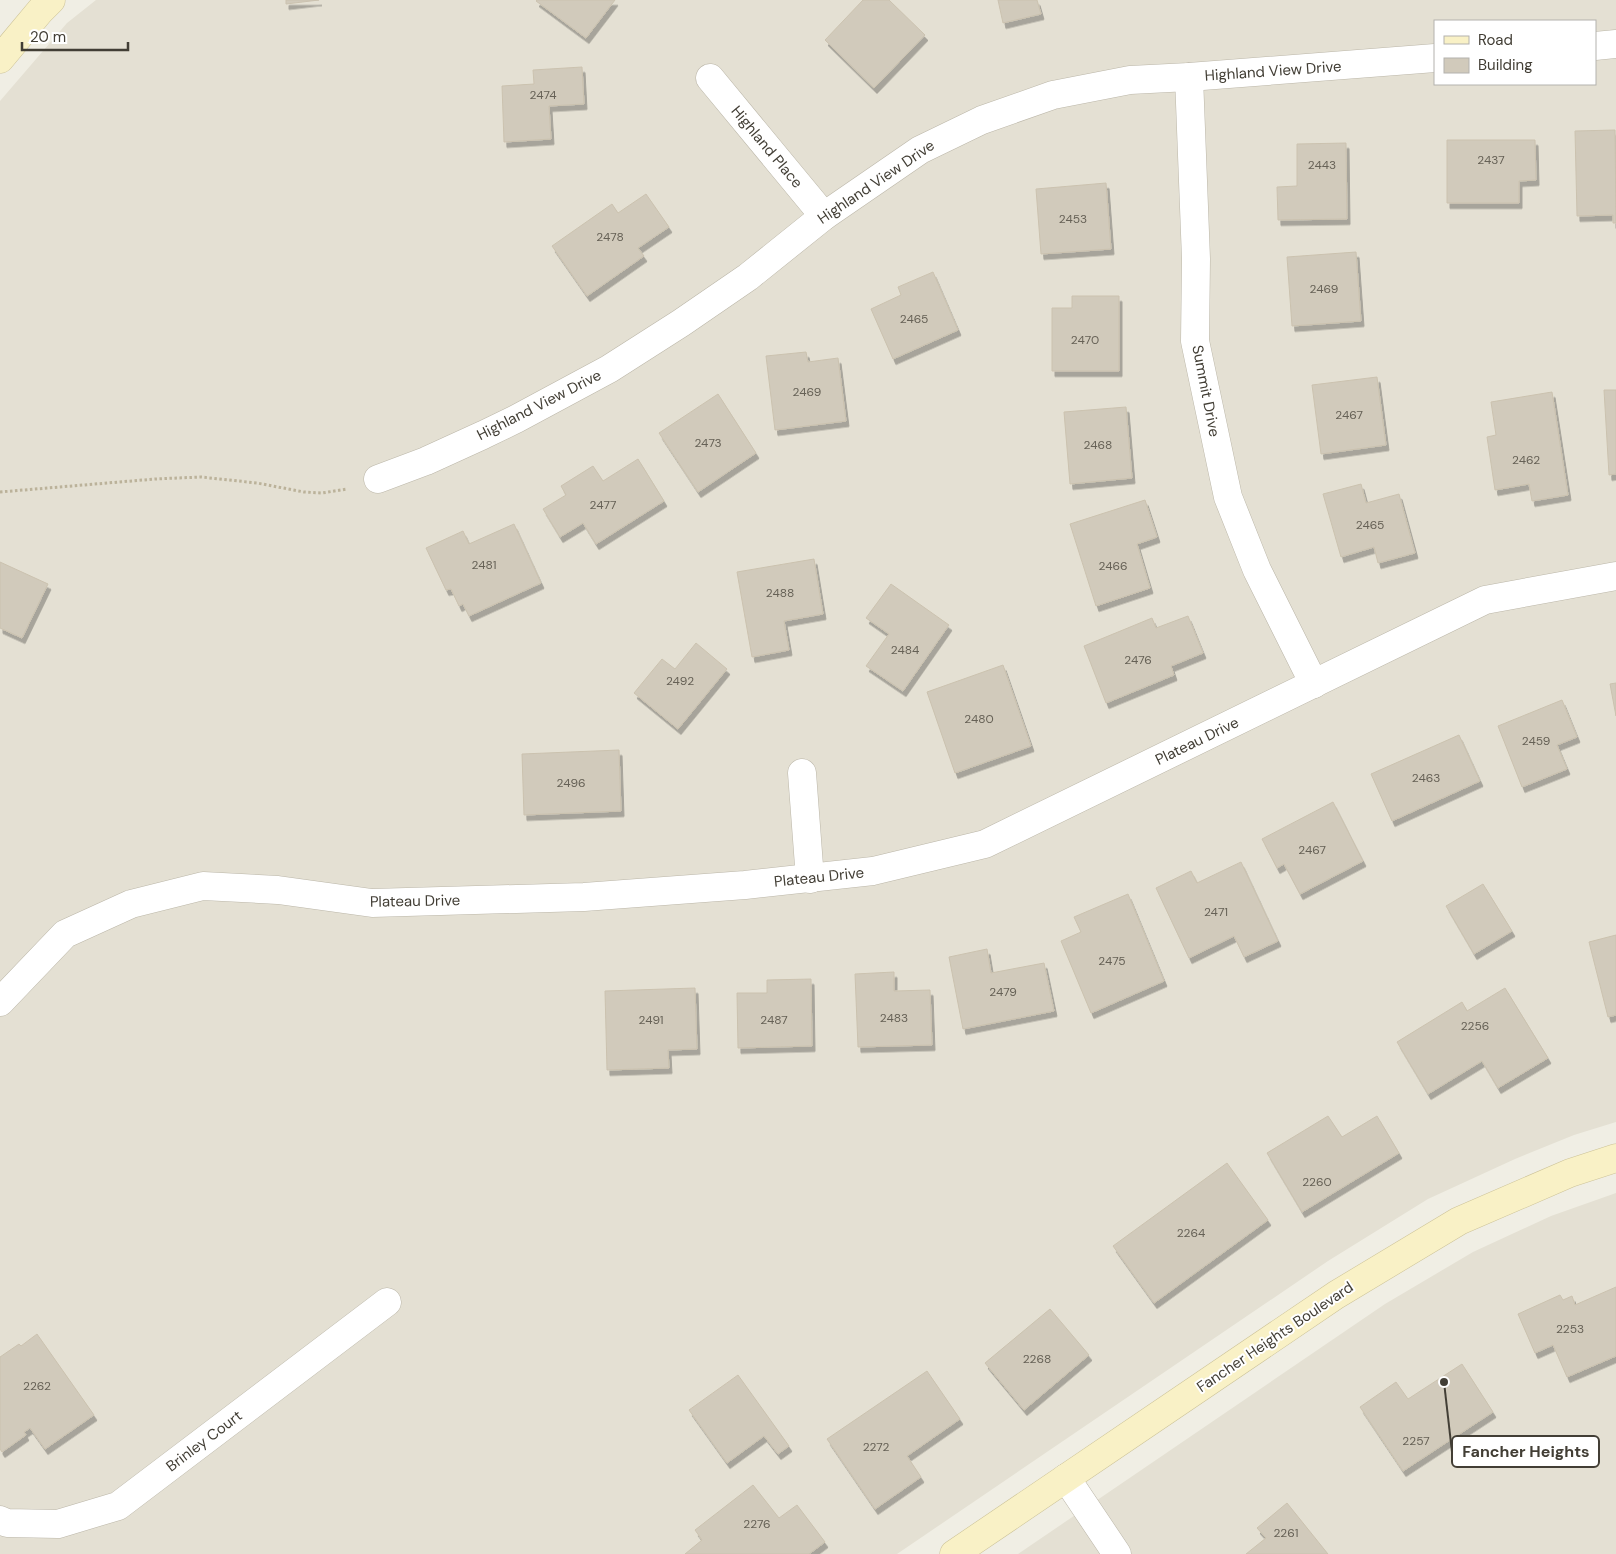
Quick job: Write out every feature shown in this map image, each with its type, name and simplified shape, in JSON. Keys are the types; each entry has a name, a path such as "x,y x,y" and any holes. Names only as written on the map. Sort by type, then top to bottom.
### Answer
{"street":[{"path":"0,59 51,0"},
{"path":"1596,46 1616,44"},
{"name":"Highland View Drive","path":"378,478 426,460 483,435 609,369 748,277 824,216 920,150 982,120 1053,95 1130,80 1434,58"},
{"name":"Summit Drive","path":"1189,77 1196,259 1195,341 1228,497 1257,570 1314,684"},
{"name":"Highland Place","path":"710,78 824,216"},
{"name":"Plateau Drive","path":"0,1002 65,934 131,904 203,886 278,890 372,903 584,897 810,879 873,871 985,844 1485,600 1616,576"},
{"path":"802,773 810,879"},
{"name":"Fancher Heights Boulevard","path":"954,1554 1336,1295 1459,1221 1570,1173 1616,1158"},
{"name":"Brinley Court","path":"0,1520 7,1523 58,1524 118,1506 387,1302"},
{"path":"1066,1478 1117,1554"}],"path":[{"path":"0,492 155,479 201,478 257,483 304,492 322,493 345,490 378,478"}],"shaded area":[{"path":"96,0 1616,0 1616,1122 1574,1135 1515,1159 1428,1199 1328,1261 897,1554 0,1554 0,101 67,23"},
{"path":"1616,1193 1616,1554 1018,1554 1385,1304 1473,1252 1551,1216"}],"building":[{"path":"286,0 319,0 286,4"},
{"path":"537,0 615,0 586,38"},
{"path":"863,0 889,0 925,35 874,88 825,40"},
{"path":"998,0 1037,0 1041,14 1003,23"},
{"path":"582,67 584,104 549,106 551,139 504,142 502,86 534,84 533,70"},
{"path":"1615,130 1616,223 1613,223 1613,215 1577,216 1575,131"},
{"path":"1447,140 1535,140 1536,180 1519,181 1519,203 1447,203"},
{"path":"1346,143 1347,219 1278,220 1277,187 1297,186 1297,144"},
{"path":"1106,183 1111,249 1041,254 1036,189"},
{"path":"646,194 669,227 638,248 644,256 587,296 552,246 612,204 618,213"},
{"path":"1356,252 1361,321 1292,326 1287,257"},
{"path":"933,272 958,330 893,359 871,309 901,295 898,287"},
{"path":"1072,296 1119,296 1119,371 1052,371 1052,308 1072,308"},
{"path":"806,352 808,362 838,358 846,421 775,430 766,356"},
{"path":"1377,377 1386,445 1321,454 1312,385"},
{"path":"1604,390 1616,390 1616,474 1609,475"},
{"path":"1552,392 1568,495 1532,501 1529,484 1495,490 1487,437 1496,435 1491,402"},
{"path":"718,394 756,453 698,492 659,433"},
{"path":"1126,407 1132,478 1070,484 1064,412"},
{"path":"638,459 664,501 596,544 583,523 560,537 543,509 566,495 561,486 593,466 603,481"},
{"path":"1361,484 1366,503 1399,494 1415,553 1378,563 1374,547 1341,557 1323,494"},
{"path":"1145,500 1157,537 1137,544 1150,588 1096,606 1070,524"},
{"path":"514,524 541,583 469,616 463,604 459,606 451,589 446,590 426,548 463,531 469,544"},
{"path":"814,559 823,614 784,621 789,650 752,657 737,572"},
{"path":"0,562 48,584 22,638 0,628"},
{"path":"891,584 949,625 903,691 866,666 889,634 866,618"},
{"path":"1188,616 1203,653 1171,666 1174,675 1106,703 1084,646 1152,618 1156,628"},
{"path":"696,643 727,669 678,729 634,693 662,659 675,669"},
{"path":"1003,665 1031,746 955,773 927,692"},
{"path":"1616,683 1616,716 1610,684"},
{"path":"1562,700 1577,737 1557,745 1567,769 1522,787 1498,726"},
{"path":"1459,735 1480,781 1392,821 1371,774"},
{"path":"619,750 621,811 524,815 522,754"},
{"path":"1333,802 1363,861 1300,894 1284,864 1277,868 1262,839"},
{"path":"1241,862 1278,941 1244,957 1234,936 1189,958 1156,888 1191,871 1197,883"},
{"path":"1483,884 1512,931 1474,954 1446,906"},
{"path":"1128,894 1164,981 1091,1013 1061,941 1081,932 1074,917"},
{"path":"1616,935 1616,1015 1608,1017 1589,942"},
{"path":"987,949 991,973 1044,963 1054,1011 963,1029 949,957"},
{"path":"894,972 894,991 930,990 932,1045 858,1047 855,974"},
{"path":"811,979 812,1046 738,1048 737,993 767,993 767,980"},
{"path":"695,988 697,1049 668,1050 669,1068 607,1070 605,991"},
{"path":"1505,988 1548,1058 1498,1088 1482,1061 1428,1094 1397,1042 1462,1002 1467,1011"},
{"path":"1328,1116 1342,1137 1377,1116 1399,1153 1302,1212 1267,1153"},
{"path":"1227,1163 1268,1220 1154,1303 1113,1246"},
{"path":"1616,1287 1616,1356 1567,1377 1553,1345 1535,1353 1518,1314 1560,1295 1563,1300 1572,1296 1575,1305"},
{"path":"1050,1309 1089,1355 1024,1410 985,1363"},
{"path":"37,1334 94,1415 45,1449 30,1428 24,1432 26,1435 2,1452 0,1449 0,1357 19,1344 21,1346"},
{"path":"1462,1364 1493,1412 1403,1471 1360,1407 1396,1382 1408,1399"},
{"path":"927,1371 960,1419 907,1456 921,1477 875,1509 827,1439"},
{"path":"738,1375 789,1446 778,1454 764,1436 727,1463 689,1410"},
{"path":"753,1485 779,1518 797,1505 825,1542 809,1554 685,1554 702,1540 695,1530"},
{"path":"1287,1503 1328,1554 1246,1554 1266,1538 1257,1528"}],"place":[{"name":"Fancher Heights","path":"1444,1382"}]}
